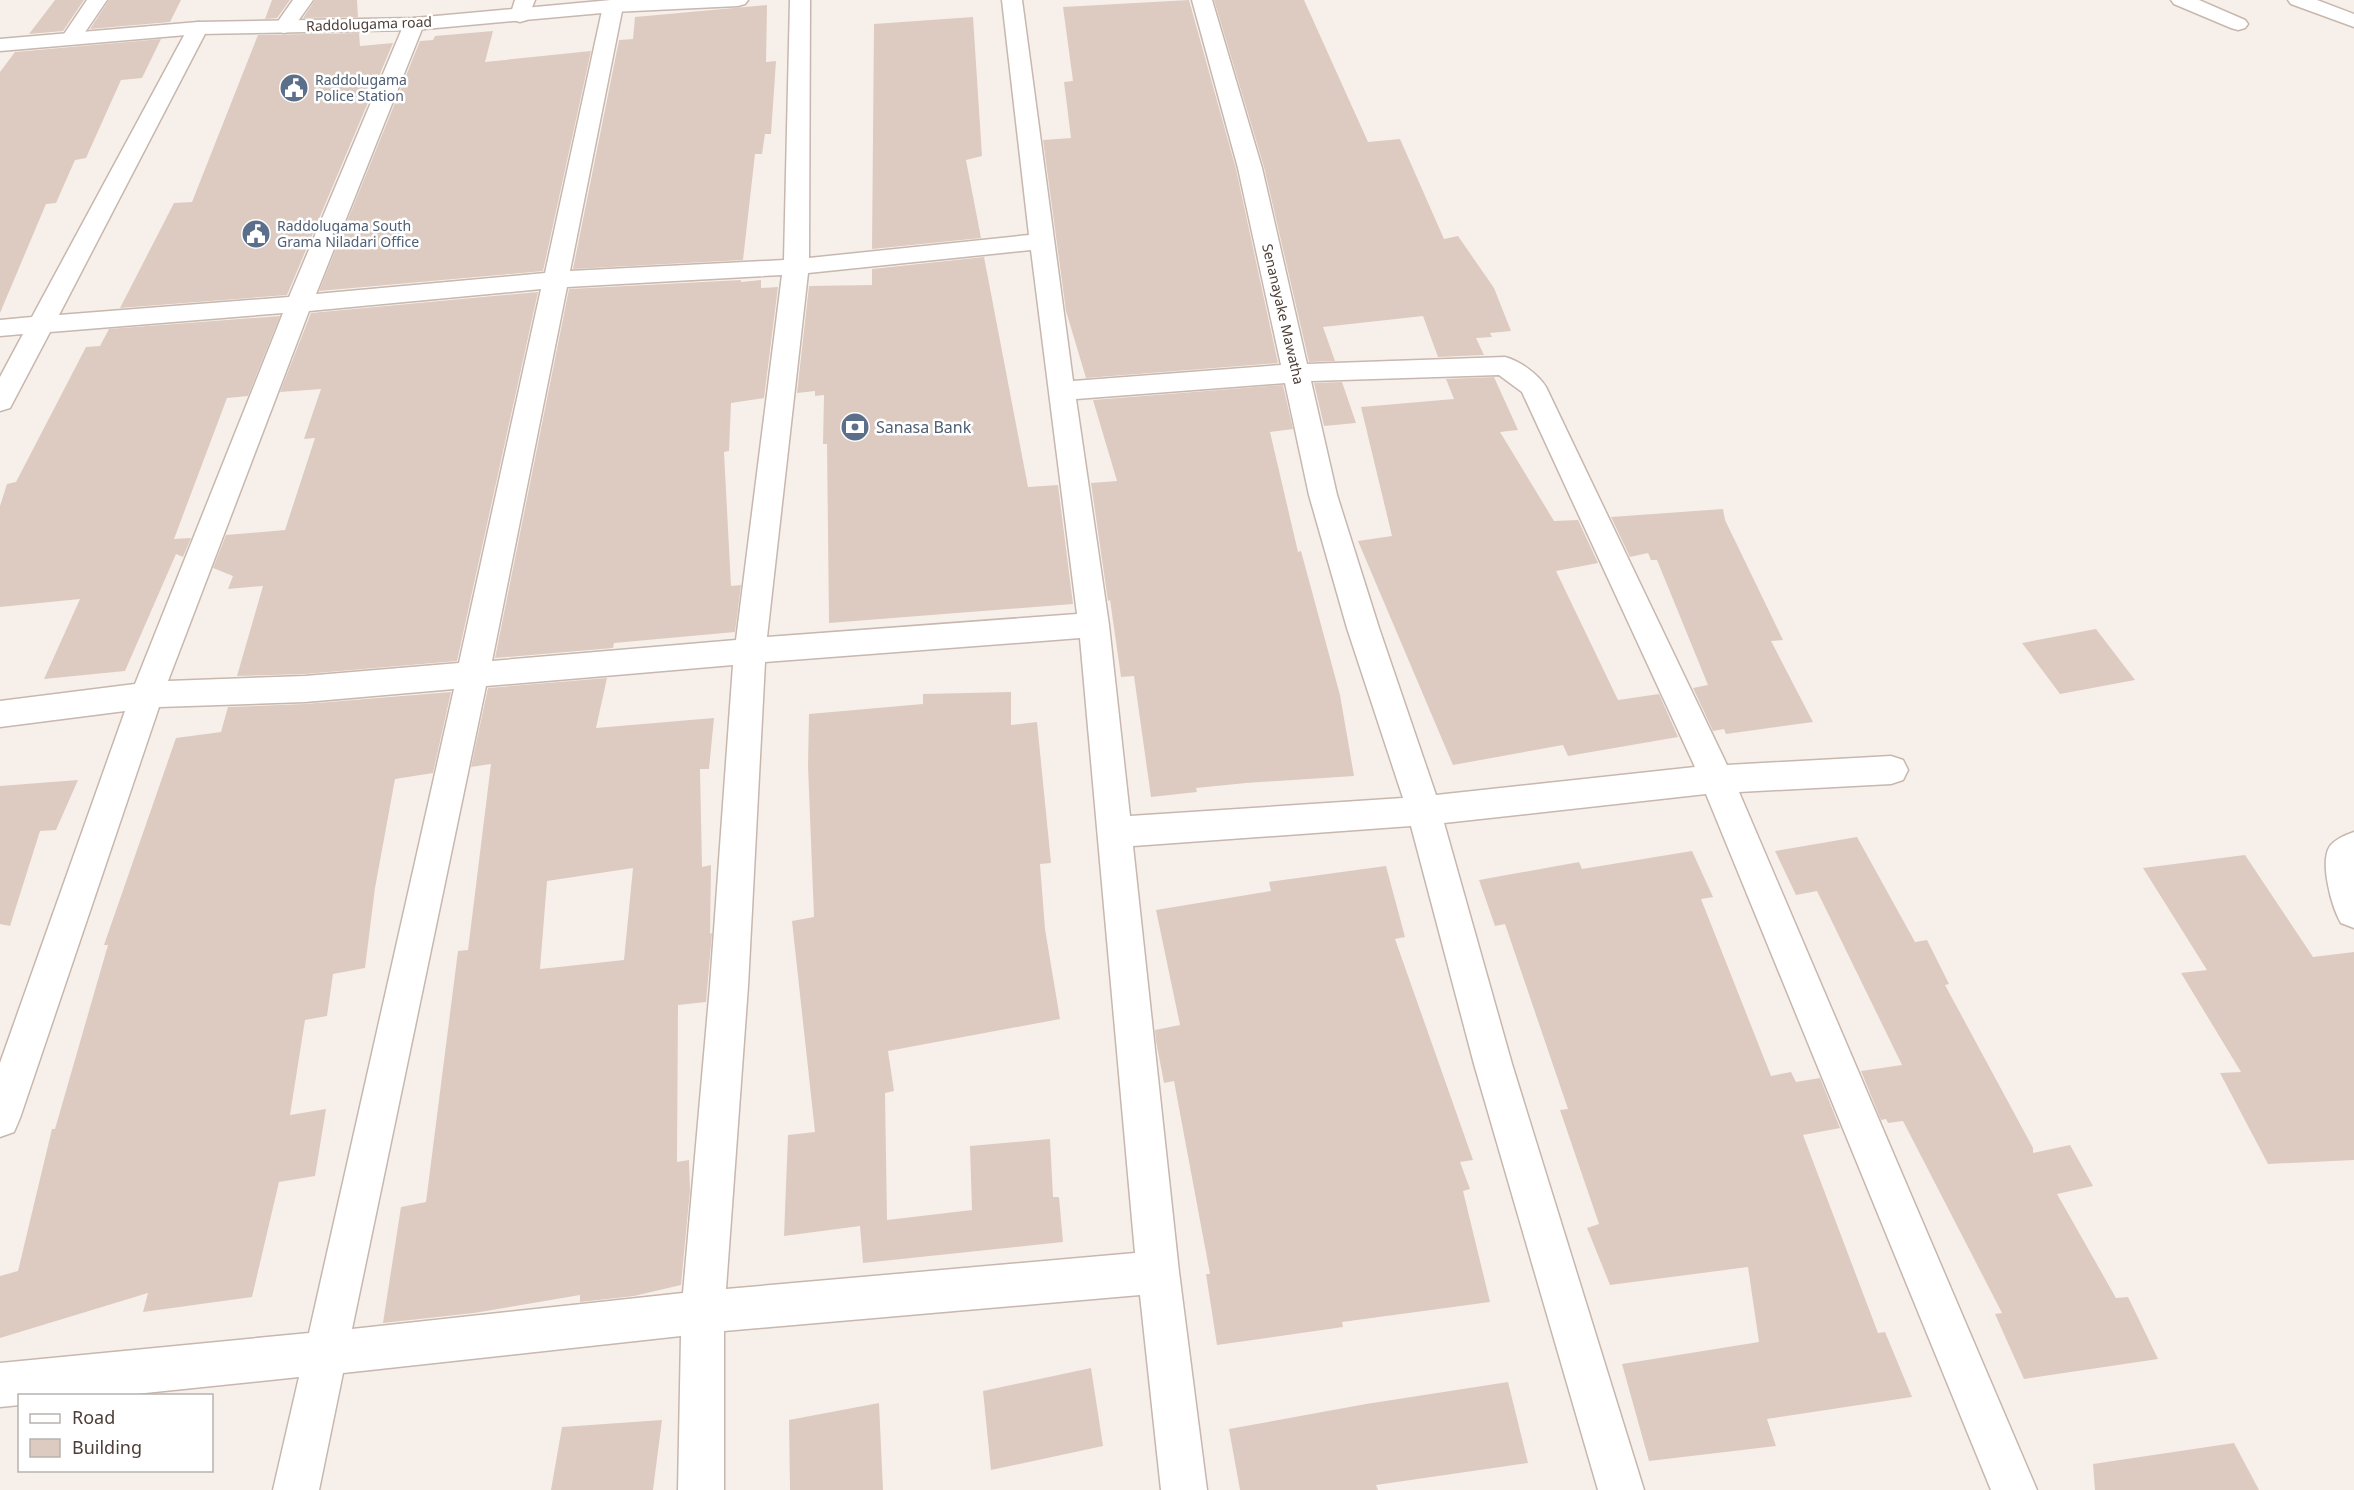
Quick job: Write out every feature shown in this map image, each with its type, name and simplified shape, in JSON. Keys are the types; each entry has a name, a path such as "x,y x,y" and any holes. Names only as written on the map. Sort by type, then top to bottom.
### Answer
{"street":[{"path":"72,37 97,0"},
{"path":"284,27 303,0"},
{"name":"Raddolugama road","path":"0,45 72,37 198,28 414,24 523,8 738,0"},
{"path":"701,1490 704,1312 729,986 750,651 796,267 800,0"},
{"path":"1012,0 1061,390 1094,625 1158,1272 1184,1490"},
{"name":"Senanayake Mawatha","path":"1202,0 1250,168 1323,495 1363,628 1424,811 1493,1064 1621,1490"},
{"path":"2181,0 2238,24"},
{"path":"2298,0 2354,21"},
{"path":"296,1490 473,674 613,6"},
{"path":"0,1118 147,695 299,304 414,24"},
{"path":"0,402 198,28"},
{"path":"0,328 557,280 796,267 1042,242"},
{"path":"1061,390 1297,373 1505,366 1533,387 1717,779 2014,1490"},
{"path":"0,714 147,695 305,689 750,651 1094,625"},
{"path":"1114,832 1424,811 1717,779 1891,770"},
{"path":"2354,847 2343,856 2349,904 2354,912"},
{"path":"0,1385 327,1353 704,1312 1158,1272"}],"building":[{"path":"55,0 84,0 63,31 29,34"},
{"path":"109,0 181,0 170,22 90,29"},
{"path":"272,0 290,0 277,18 265,19"},
{"path":"315,0 357,0 358,17 303,18"},
{"path":"1189,0 1236,169 1278,363 1086,378 1066,311 1043,140 1071,138 1064,82 1073,81 1063,7"},
{"path":"1214,0 1304,0 1368,142 1400,139 1444,239 1458,236 1494,288 1511,331 1490,333 1492,337 1476,338 1484,355 1438,357 1423,316 1323,327 1335,361 1309,362 1264,167"},
{"path":"767,5 766,62 776,61 771,134 765,134 762,154 755,154 743,260 573,269 619,40 633,39 635,17"},
{"path":"973,17 982,156 966,160 981,238 872,249 874,24"},
{"path":"493,31 485,62 591,51 543,271 319,291 420,41 433,40 435,36"},
{"path":"359,33 360,46 393,43 287,295 120,308 174,203 192,202 258,35"},
{"path":"161,39 142,78 121,80 86,158 75,160 56,203 46,204 0,313 0,72 15,52"},
{"path":"984,257 1028,487 1058,485 1073,604 829,623 827,444 823,444 824,395 815,396 815,391 797,393 809,286 872,285 872,269"},
{"path":"741,280 741,282 761,280 761,288 778,287 764,398 731,403 729,451 724,452 731,586 741,585 735,632 614,643 613,648 495,658 569,289"},
{"path":"538,292 457,661 305,674 237,676 263,586 228,589 233,576 213,568 226,535 285,530 315,438 304,439 321,389 280,392 311,313"},
{"path":"280,316 248,396 227,398 174,539 191,538 183,557 176,554 125,671 44,679 80,599 0,607 0,506 7,484 16,482 86,347 100,346 109,329"},
{"path":"1494,377 1518,430 1500,432 1554,521 1578,520 1598,563 1556,571 1618,700 1659,694 1678,737 1568,756 1563,745 1453,765 1358,541 1392,536 1361,407 1454,399 1446,379"},
{"path":"1342,382 1356,423 1324,426 1314,383"},
{"path":"1283,385 1293,429 1270,432 1298,552 1301,551 1340,695 1354,776 1196,788 1197,792 1151,797 1134,676 1121,677 1110,600 1108,601 1091,483 1117,481 1093,400"},
{"path":"1723,509 1725,520 1783,640 1771,641 1813,722 1726,734 1724,729 1713,731 1693,688 1708,685 1657,560 1651,560 1648,553 1630,557 1611,517"},
{"path":"2096,629 2135,680 2060,694 2022,643"},
{"path":"607,678 596,728 714,718 709,769 700,769 702,867 711,865 710,934 712,933 706,1002 678,1005 677,1162 689,1160 690,1190 681,1285 634,1296 580,1302 580,1295 474,1313 383,1323 401,1207 426,1202 458,951 468,950 491,764 471,767 488,688","holes":["633,868 624,960 540,969 547,881"]},
{"path":"451,692 433,773 395,779 375,888 365,968 333,974 327,1016 305,1020 290,1115 326,1109 315,1176 279,1182 252,1297 143,1312 148,1293 0,1338 0,1276 18,1271 52,1129 55,1129 108,945 104,945 176,738 221,732 228,707 305,704"},
{"path":"1011,692 1011,725 1037,722 1051,863 1040,864 1045,929 1060,1019 888,1051 894,1091 885,1093 887,1220 972,1210 970,1146 1050,1139 1053,1197 1059,1197 1063,1242 863,1263 860,1226 784,1236 788,1135 815,1132 792,921 814,917 808,766 809,714 923,704 923,694"},
{"path":"78,780 56,830 40,831 10,926 0,924 0,786"},
{"path":"1857,837 1915,942 1927,940 1949,984 1945,985 2033,1148 2033,1153 2070,1145 2093,1186 2057,1194 2116,1298 2128,1297 2158,1359 2024,1379 1995,1314 2002,1313 1903,1121 1888,1123 1886,1119 1881,1120 1861,1071 1902,1065 1817,891 1796,895 1775,851"},
{"path":"1692,851 1713,897 1701,899 1771,1076 1791,1072 1796,1082 1820,1078 1840,1128 1803,1135 1878,1333 1885,1332 1912,1397 1767,1419 1776,1446 1649,1461 1622,1364 1759,1342 1748,1267 1610,1285 1587,1228 1599,1224 1560,1110 1568,1109 1505,924 1495,926 1479,880 1579,862 1582,869"},
{"path":"2245,855 2313,957 2354,952 2354,1160 2268,1164 2220,1073 2241,1072 2181,973 2207,970 2143,868"},
{"path":"1386,866 1405,937 1395,939 1473,1160 1460,1162 1470,1189 1463,1191 1490,1302 1342,1322 1343,1327 1217,1345 1206,1274 1210,1274 1174,1081 1164,1083 1156,1041 1155,1030 1180,1025 1156,910 1271,891 1269,882"},
{"path":"1091,1368 1103,1446 991,1470 983,1391"},
{"path":"1508,1382 1528,1463 1376,1485 1378,1490 1240,1490 1229,1429 1366,1404"},
{"path":"879,1403 883,1490 790,1490 789,1420"},
{"path":"662,1420 653,1490 551,1490 562,1427"},
{"path":"2234,1443 2259,1490 2095,1490 2093,1464"}],"place":[{"name":"Raddolugama Police Station","path":"294,88"},
{"name":"Raddolugama South Grama Niladari Office","path":"256,234"},
{"name":"Sanasa Bank","path":"855,427"}]}
